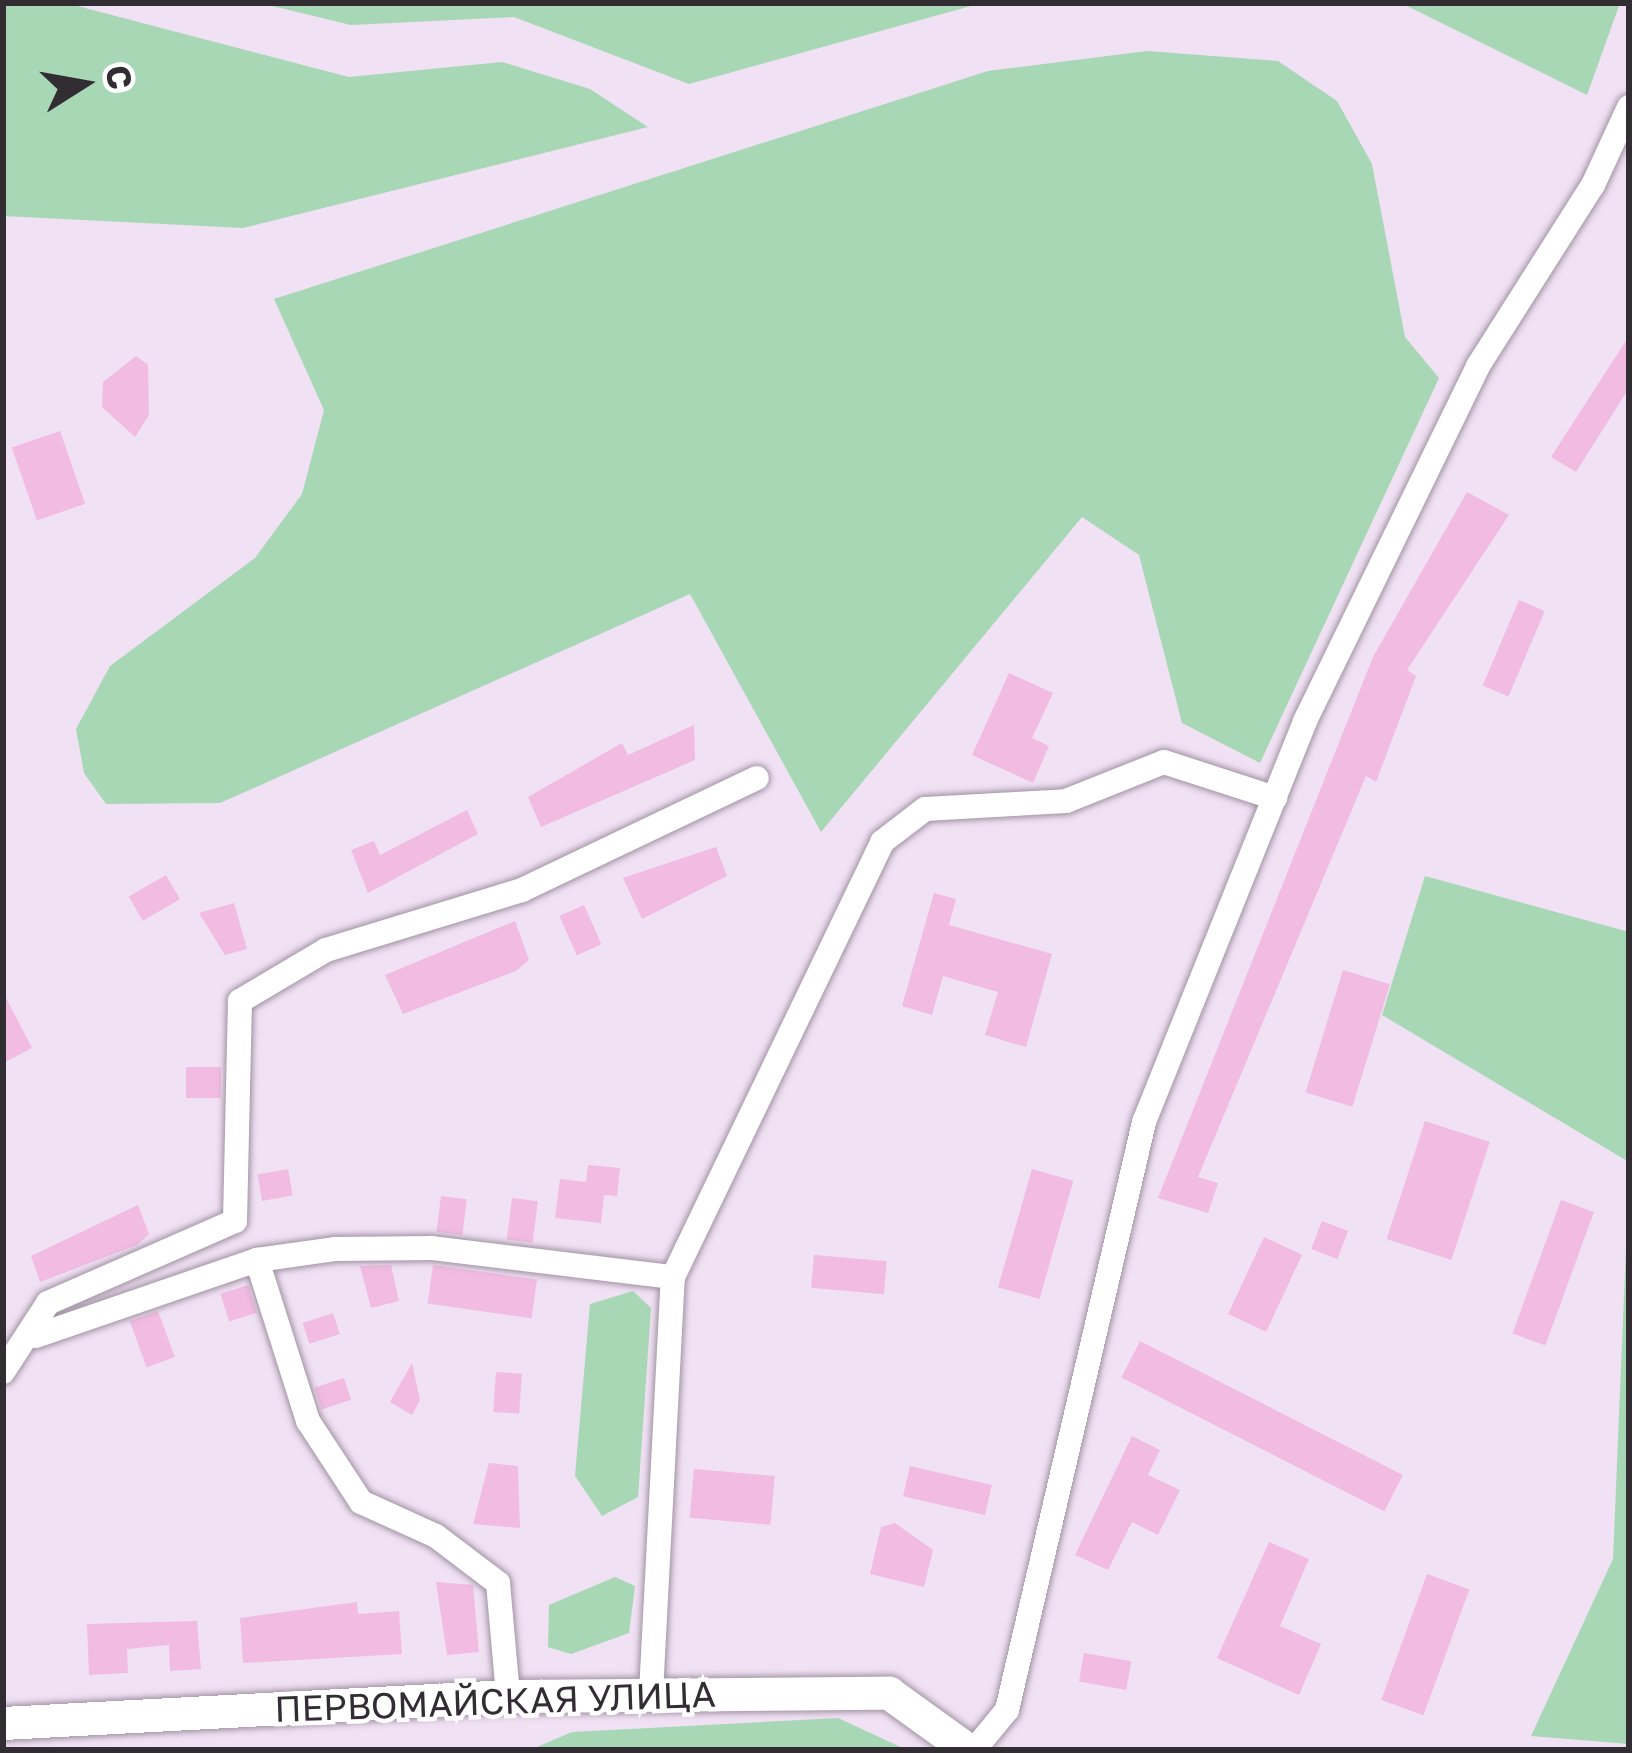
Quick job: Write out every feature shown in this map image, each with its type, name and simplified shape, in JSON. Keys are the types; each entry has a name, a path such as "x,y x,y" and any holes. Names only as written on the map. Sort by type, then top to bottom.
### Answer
{"main road":[{"name":"ПЕРВОМАЙСКАЯ УЛИЦА","path":"3,1723 508,1696 889,1693 971,1750"}],"street":[{"path":"971,1750 1007,1710 1144,1122 1275,798 1478,366 1593,185 1629,107"},
{"path":"651,1693 673,1276 882,842 925,809 1016,806 1105,790 1164,762 1275,798"},
{"path":"3,1372 36,1336 48,1303 236,1221 241,1000 326,950 522,890 757,778"},
{"path":"36,1336 256,1260 431,1248 673,1276"},
{"path":"256,1260 308,1421 361,1502 436,1536 498,1583 508,1696"}],"green space":[{"path":"3,3 66,3 349,77 502,62 590,89 648,127 243,228 3,216"},
{"path":"260,3 982,3 689,84 514,17 351,25"},
{"path":"1401,3 1620,3 1587,95"},
{"path":"1147,51 1278,61 1337,101 1372,164 1405,337 1439,378 1260,763 1182,723 1139,555 1082,517 821,832 690,594 220,803 106,804 84,773 76,729 110,666 255,558 302,494 324,410 274,299 988,71"},
{"path":"1425,876 1629,932 1629,1162 1382,1015"},
{"path":"1629,1176 1629,1744 1531,1736 1613,1559"},
{"path":"633,1291 651,1308 638,1497 602,1516 575,1476 590,1304"},
{"path":"615,1577 635,1586 629,1633 571,1654 548,1647 549,1605"},
{"path":"838,1718 907,1750 530,1750 572,1732"}],"building":[{"path":"1629,336 1629,388 1576,472 1551,457"},
{"path":"136,356 148,365 149,415 135,437 102,407 103,382"},
{"path":"60,431 85,504 37,520 12,448"},
{"path":"1467,492 1509,515 1407,670 1416,676 1376,782 1366,776 1198,1177 1218,1183 1208,1213 1158,1198 1373,657"},
{"path":"1519,600 1545,611 1508,697 1483,686"},
{"path":"1009,673 1053,693 1032,738 1049,746 1033,783 972,755"},
{"path":"694,725 695,760 541,827 528,797 622,743 628,755"},
{"path":"467,810 478,834 368,893 351,850 374,841 380,855"},
{"path":"716,847 727,876 642,919 623,878"},
{"path":"166,875 180,899 143,921 129,896"},
{"path":"934,893 956,899 949,925 1052,954 1026,1047 985,1035 998,992 943,976 932,1015 902,1006"},
{"path":"234,903 247,949 225,955 199,913"},
{"path":"584,905 601,944 577,955 559,916"},
{"path":"515,921 529,960 516,971 403,1014 385,975"},
{"path":"1343,970 1390,984 1352,1107 1306,1092"},
{"path":"3,992 32,1048 3,1063"},
{"path":"186,1067 221,1067 221,1098 186,1098"},
{"path":"1425,1121 1490,1142 1451,1260 1387,1239"},
{"path":"588,1165 620,1168 617,1196 604,1195 601,1223 555,1218 560,1179 586,1182"},
{"path":"288,1169 293,1196 262,1201 257,1174"},
{"path":"1032,1169 1073,1181 1039,1299 998,1287"},
{"path":"441,1196 467,1199 462,1235 437,1232"},
{"path":"512,1198 538,1201 533,1243 507,1240"},
{"path":"1561,1200 1594,1212 1545,1345 1512,1333"},
{"path":"138,1205 149,1234 137,1245 40,1282 31,1256"},
{"path":"1322,1221 1348,1231 1337,1259 1311,1249"},
{"path":"1264,1237 1302,1255 1266,1332 1228,1314"},
{"path":"814,1255 887,1261 884,1294 811,1288"},
{"path":"391,1265 399,1301 371,1308 360,1266"},
{"path":"433,1265 537,1280 532,1318 428,1304"},
{"path":"248,1285 257,1313 229,1322 220,1294"},
{"path":"158,1311 175,1357 147,1367 130,1321"},
{"path":"333,1313 340,1334 309,1344 303,1323"},
{"path":"1140,1341 1403,1475 1384,1511 1121,1378"},
{"path":"412,1363 420,1400 412,1415 390,1402"},
{"path":"496,1372 522,1374 519,1414 493,1412"},
{"path":"344,1378 351,1400 322,1409 315,1388"},
{"path":"1132,1436 1160,1450 1148,1475 1180,1490 1158,1535 1132,1522 1108,1570 1075,1555"},
{"path":"489,1463 518,1466 520,1528 473,1524"},
{"path":"910,1466 992,1485 985,1515 903,1496"},
{"path":"694,1469 775,1476 770,1525 690,1518"},
{"path":"895,1523 933,1550 924,1587 870,1574 881,1527"},
{"path":"1269,1542 1309,1559 1280,1626 1321,1644 1299,1695 1217,1658"},
{"path":"1427,1574 1469,1589 1423,1715 1381,1700"},
{"path":"436,1582 473,1585 479,1652 447,1655"},
{"path":"357,1602 358,1614 399,1611 402,1654 243,1663 240,1618"},
{"path":"197,1621 201,1669 170,1671 169,1645 127,1649 128,1673 89,1675 87,1624"},
{"path":"1084,1653 1131,1661 1126,1690 1079,1682"}]}
